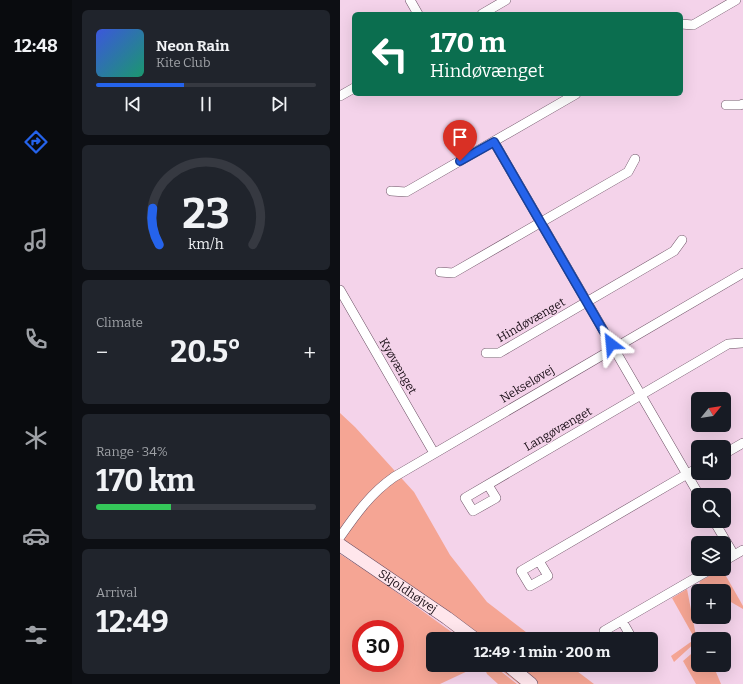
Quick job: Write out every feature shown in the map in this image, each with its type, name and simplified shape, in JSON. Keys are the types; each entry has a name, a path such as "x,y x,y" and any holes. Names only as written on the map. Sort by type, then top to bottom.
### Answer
{"street":[{"path":"410,0 417,12"},
{"path":"485,12 506,0"},
{"path":"683,24 693,25 736,0"},
{"path":"340,96 352,89"},
{"path":"391,191 406,192 573,96"},
{"path":"726,105 743,104"},
{"path":"494,142 695,488"},
{"path":"440,272 453,273 628,172 635,159"},
{"name":"Hindøvænget","path":"486,353 499,353 674,251 682,240"},
{"name":"Nekseløvej","path":"340,537 362,506 382,485 434,453 743,273"},
{"name":"Kyøvænget","path":"340,290 434,453"},
{"name":"Langøvænget","path":"488,484 728,344 742,343"},
{"path":"731,450 743,443"},
{"path":"539,561 691,472"},
{"path":"718,528 734,555"},
{"name":"Skjoldhøjvej","path":"340,544 466,632"},
{"path":"731,557 743,550"},
{"path":"605,632 699,576"},
{"path":"622,621 628,632"},
{"path":"516,672 531,684"}],"shaded area":[{"path":"340,413 355,427 414,492 450,555 487,602 526,632 454,632 340,538"},
{"path":"340,554 377,578 451,632 426,632 426,672 466,672 440,684 340,684"},
{"path":"709,576 726,576 731,584 699,584 700,581"},
{"path":"731,585 743,606 743,609 731,602"},
{"path":"687,589 691,610 691,624 694,624 695,632 691,632 672,598"},
{"path":"691,642 691,646 674,662 671,656"},
{"path":"691,654 691,672 716,672 721,684 696,684 683,661"},
{"path":"486,672 502,672 517,684 498,684"},
{"path":"504,672 578,672 594,684 519,684"}],"route":[{"path":"460,161 494,142 611,344"}]}
